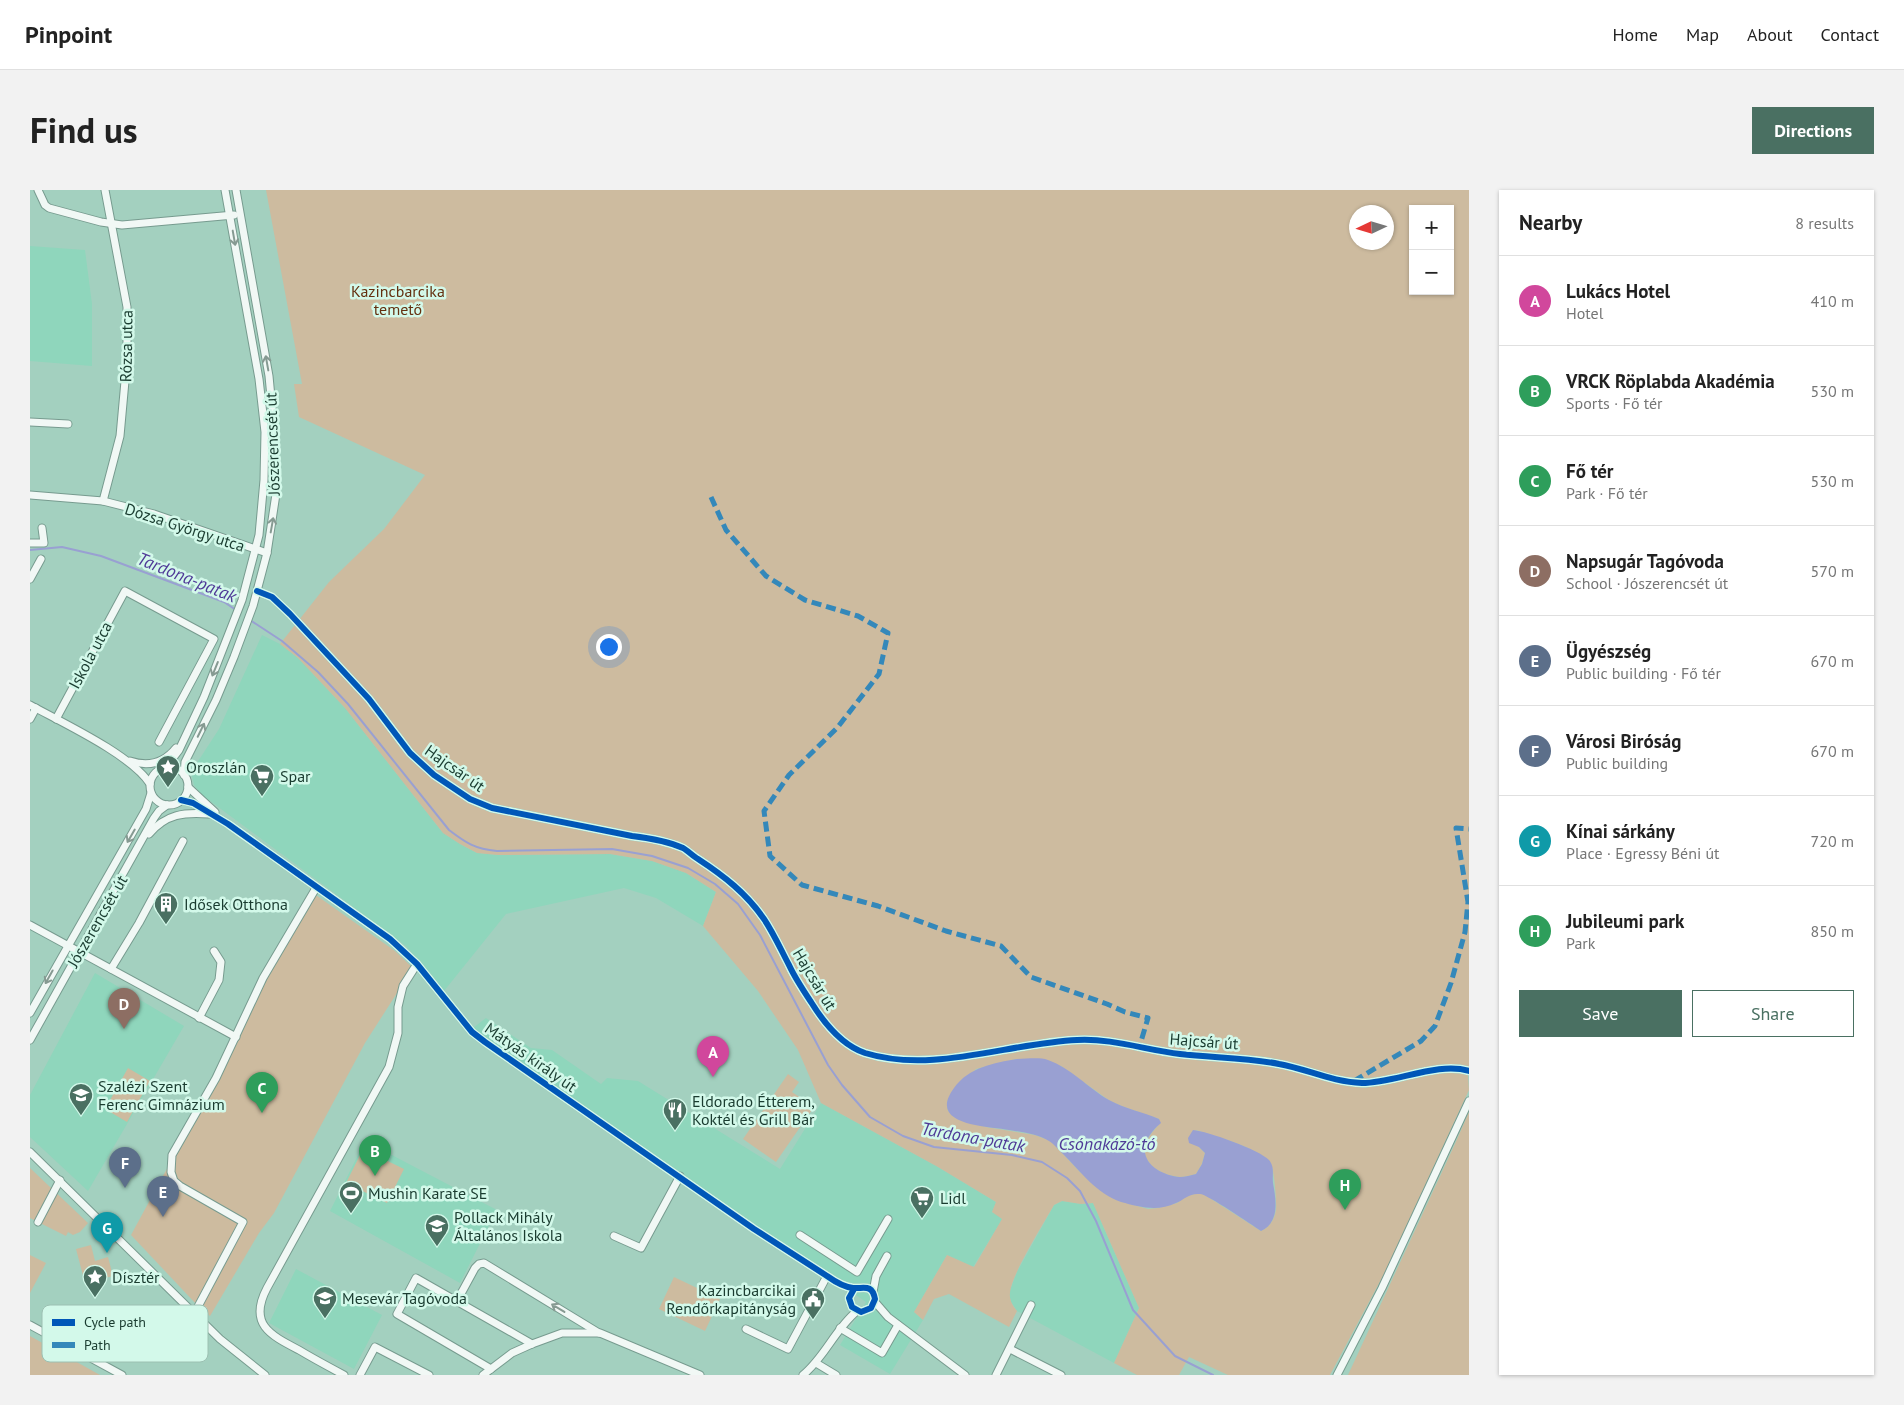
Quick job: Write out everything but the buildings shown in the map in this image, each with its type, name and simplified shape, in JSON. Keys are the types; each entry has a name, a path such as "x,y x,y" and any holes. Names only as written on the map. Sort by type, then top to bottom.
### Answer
{"street":[{"path":"38,190 45,205 54,211 112,223 122,224 242,215"},
{"name":"Rózsa utca","path":"104,501 120,436 127,359 127,307 105,190"},
{"name":"Jószerencsét út","path":"164,768 176,755 204,697 242,600 256,550 264,480 265,432 258,379 225,190"},
{"name":"Jószerencsét út","path":"184,775 185,762 216,700 253,606 267,553 276,494 274,429 269,376 242,215 236,190"},
{"path":"30,422 68,424"},
{"name":"Dózsa György utca","path":"30,495 104,501 154,514 267,553"},
{"path":"30,544 44,543 42,528"},
{"path":"30,579 41,559"},
{"name":"Iskola utca","path":"56,719 125,591 214,639 159,742"},
{"name":"Hajcsár út","path":"257,591 272,597 290,614 368,699 410,753 434,775 470,799 492,808 632,836 653,838 681,847 723,876 743,893 765,920 789,967 828,1026 843,1041 862,1052 894,1059 952,1058 1049,1042 1080,1040 1182,1055 1261,1060 1288,1065 1338,1081 1359,1083 1378,1083 1450,1068 1469,1071"},
{"path":"30,719 33,707 121,757 144,774 150,784 151,792 157,801 167,805 174,804 182,800 188,787"},
{"path":"138,764 150,764 165,759 178,746 188,729"},
{"path":"121,757 138,764 176,769 184,775 188,787 228,824"},
{"path":"150,784 153,776 164,768"},
{"name":"Jószerencsét út","path":"30,1013 146,809 151,792"},
{"name":"Mátyás király út","path":"182,800 193,803 228,824 390,939 417,964 472,1032 756,1230 836,1282 854,1289"},
{"name":"Jószerencsét út","path":"30,1040 154,818 167,805"},
{"path":"142,842 154,828 167,818 185,812 212,814"},
{"path":"111,969 139,923 183,841"},
{"path":"199,1305 244,1222 180,1186 174,1180 170,1162 172,1155 216,1078 264,978 316,888"},
{"path":"30,925 236,1037"},
{"path":"199,1018 219,980 221,962 214,951"},
{"path":"344,1375 271,1334 262,1322 261,1303 267,1288 389,1067 398,1033 398,1007 403,986 417,964"},
{"path":"1337,1375 1382,1288 1469,1101"},
{"path":"30,1148 46,1167"},
{"path":"30,1152 185,1305"},
{"path":"614,1236 641,1248 680,1176"},
{"path":"38,1222 60,1180"},
{"path":"800,1235 857,1272 888,1219"},
{"path":"871,1307 876,1276 887,1256"},
{"path":"458,1301 475,1268 479,1264 484,1263 600,1333 700,1375"},
{"path":"746,1329 788,1349 827,1276"},
{"path":"803,1375 816,1363 848,1318 854,1289 863,1287 876,1276"},
{"path":"491,1369 397,1314 416,1278 532,1344"},
{"name":"Mátyás király út","path":"836,1282 852,1304"},
{"path":"863,1287 873,1292"},
{"path":"852,1304 862,1312 871,1307"},
{"path":"996,1375 1031,1305"},
{"path":"871,1307 888,1317 964,1375"},
{"path":"30,1325 42,1332"},
{"path":"840,1328 882,1353 898,1325"},
{"path":"208,1327 233,1350 265,1375"},
{"path":"483,1375 512,1352 562,1333 600,1333"},
{"path":"360,1375 374,1347 429,1375"},
{"path":"1010,1349 1061,1375"},
{"path":"98,1362 122,1375"},
{"path":"816,1363 836,1375"},
{"path":"680,1366 682,1375"}],"shaded area":[{"path":"30,246 85,250 92,304 92,366 30,361"},
{"path":"262,635 280,644 298,658 345,708 443,833 477,853 498,855 610,854 652,861 686,873 716,892 703,926 656,898 624,888 506,914 444,991 406,946 202,795 194,785 191,772 219,729"},
{"name":"Szalézi Szent Ferenc Gimnázium","path":"95,973 184,1026 88,1191 30,1137 30,1095"},
{"path":"486,1018 531,1048 552,1050 601,1084 607,1078 638,1081 780,1169 821,1103 938,1167 996,1202 992,1212 1003,1218 973,1267 947,1255 914,1312 923,1320 890,1374 840,1345 866,1302 473,1028"},
{"name":"Pollack Mihály Általános Iskola","path":"365,1141 497,1210 460,1283 330,1211"},
{"path":"1062,1201 1081,1204 1093,1203 1139,1308 1114,1363 1017,1311 1011,1302 1009,1293 1017,1272 1054,1205"},
{"name":"Mesevár Tagóvoda","path":"296,1269 382,1315 354,1369 269,1323"}],"green space":[{"name":"Kazincbarcika temető","path":"266,190 1469,190 1469,1090 1384,1274 1330,1375 1228,1375 1189,1357 1179,1375 1137,1375 1114,1363 1139,1308 1093,1203 1081,1204 1062,1201 1054,1205 1016,1274 1010,1298 1017,1311 1009,1327 949,1294 934,1299 923,1320 914,1312 947,1255 974,1267 1002,1219 992,1212 996,1202 938,1167 821,1103 798,1050 758,991 703,926 716,892 686,873 652,861 610,854 498,855 477,853 460,844 443,833 345,708 298,658 280,644 329,582 384,529 425,475 299,417 294,384 302,384","holes":["1017,1059 1061,1066 1110,1101 1159,1119 1160,1123 1146,1143 1146,1157 1154,1168 1167,1174 1180,1177 1196,1174 1202,1164 1205,1153 1199,1147 1196,1130 1260,1154 1272,1167 1275,1184 1275,1215 1269,1226 1261,1231 1202,1193 1188,1195 1177,1203 1148,1209 1120,1201 1080,1172 1051,1141 1035,1135 986,1127 948,1111 947,1102 976,1069"]},
{"path":"313,893 395,951 413,968 365,1043 274,1213 259,1233 210,1316 208,1314 208,1305 197,1305 131,1235 216,1078 263,978"},
{"path":"128,1068 150,1081 127,1122 105,1109"},
{"path":"788,1074 799,1082 792,1092 814,1107 776,1162 743,1139"},
{"path":"1469,1112 1469,1375 1348,1375 1454,1146"},
{"path":"363,1149 404,1169 387,1203 346,1183"},
{"path":"30,1168 88,1223 80,1232 73,1235 68,1232 66,1236 30,1218"},
{"path":"91,1245 95,1261 108,1257 113,1276 85,1283 76,1249"},
{"path":"30,1255 46,1263 30,1293"},
{"path":"674,1277 720,1299 705,1331 659,1309"},
{"path":"30,1336 42,1343 42,1362 77,1362 100,1375 30,1375"}],"water":[{"name":"Csónakázó-tó","path":"1017,1059 1048,1060 1072,1073 1109,1100 1159,1119 1161,1123 1154,1129 1146,1142 1146,1157 1154,1167 1167,1174 1180,1177 1196,1174 1202,1164 1205,1153 1199,1147 1189,1143 1188,1138 1193,1130 1233,1142 1264,1156 1269,1160 1273,1168 1276,1203 1271,1222 1261,1231 1220,1204 1200,1194 1190,1195 1169,1206 1155,1208 1121,1202 1104,1194 1097,1188 1051,1142 1035,1135 963,1122 954,1117 948,1110 947,1101 954,1088 967,1075 991,1064"}],"waterway":[{"name":"Tardona-patak","path":"30,550 62,547 101,556 224,602 236,610"},
{"name":"Tardona-patak","path":"250,620 282,641 318,672 348,704 449,830 466,842 483,849 497,851 612,849 652,856 688,868 715,884 738,904 760,935 828,1065 842,1085 870,1117 903,1136 934,1147 1012,1155 1042,1162 1067,1178 1080,1191 1096,1221 1133,1310 1175,1356 1213,1375"}],"marked path":[{"path":"711,497 726,530 766,576 805,600 858,616 888,633 879,674 837,728 789,775 764,811 770,856 802,885 878,906 946,931 1001,946 1031,977 1125,1012 1148,1018 1139,1048"},
{"path":"1354,1081 1421,1041 1435,1026 1451,983 1465,932 1468,902 1456,828 1469,829"}],"cycle path":[{"path":"257,591 272,597 290,614 369,699 410,753 434,775 470,799 492,808 671,843 683,848 717,872 742,893 764,919 796,979 827,1025 848,1045 865,1053 891,1059 944,1059 1051,1042 1090,1040 1116,1042 1180,1054 1267,1062 1289,1066 1330,1078 1362,1083 1388,1080 1431,1070 1457,1069 1469,1071"},
{"path":"181,800 193,803 228,824 390,939 417,964 472,1032 485,1042 754,1229 833,1280 850,1287 867,1288 872,1291 875,1299 871,1308 861,1312 852,1307 849,1298 854,1289"}],"place":[{"name":"Oroszlán","path":"168,788"},
{"name":"Spar","path":"262,797"},
{"name":"Idősek Otthona","path":"166,925"},
{"name":"Napsugár Tagóvoda","path":"124,1029"},
{"name":"Lukács Hotel","path":"713,1077"},
{"name":"Fő tér","path":"262,1113"},
{"name":"Szalézi Szent Ferenc Gimnázium","path":"81,1116"},
{"name":"Eldorado Étterem, Koktél és Grill Bár","path":"675,1131"},
{"name":"VRCK Röplabda Akadémia","path":"375,1176"},
{"name":"Városi Biróság","path":"125,1188"},
{"name":"Jubileumi park","path":"1345,1210"},
{"name":"Mushin Karate SE","path":"351,1214"},
{"name":"Ügyészség","path":"163,1217"},
{"name":"Lidl","path":"922,1219"},
{"name":"Pollack Mihály Általános Iskola","path":"437,1247"},
{"name":"Kínai sárkány","path":"107,1253"},
{"name":"Dísztér","path":"95,1298"},
{"name":"Mesevár Tagóvoda","path":"325,1319"},
{"name":"Kazincbarcikai Rendőrkapitányság","path":"813,1320"}]}
